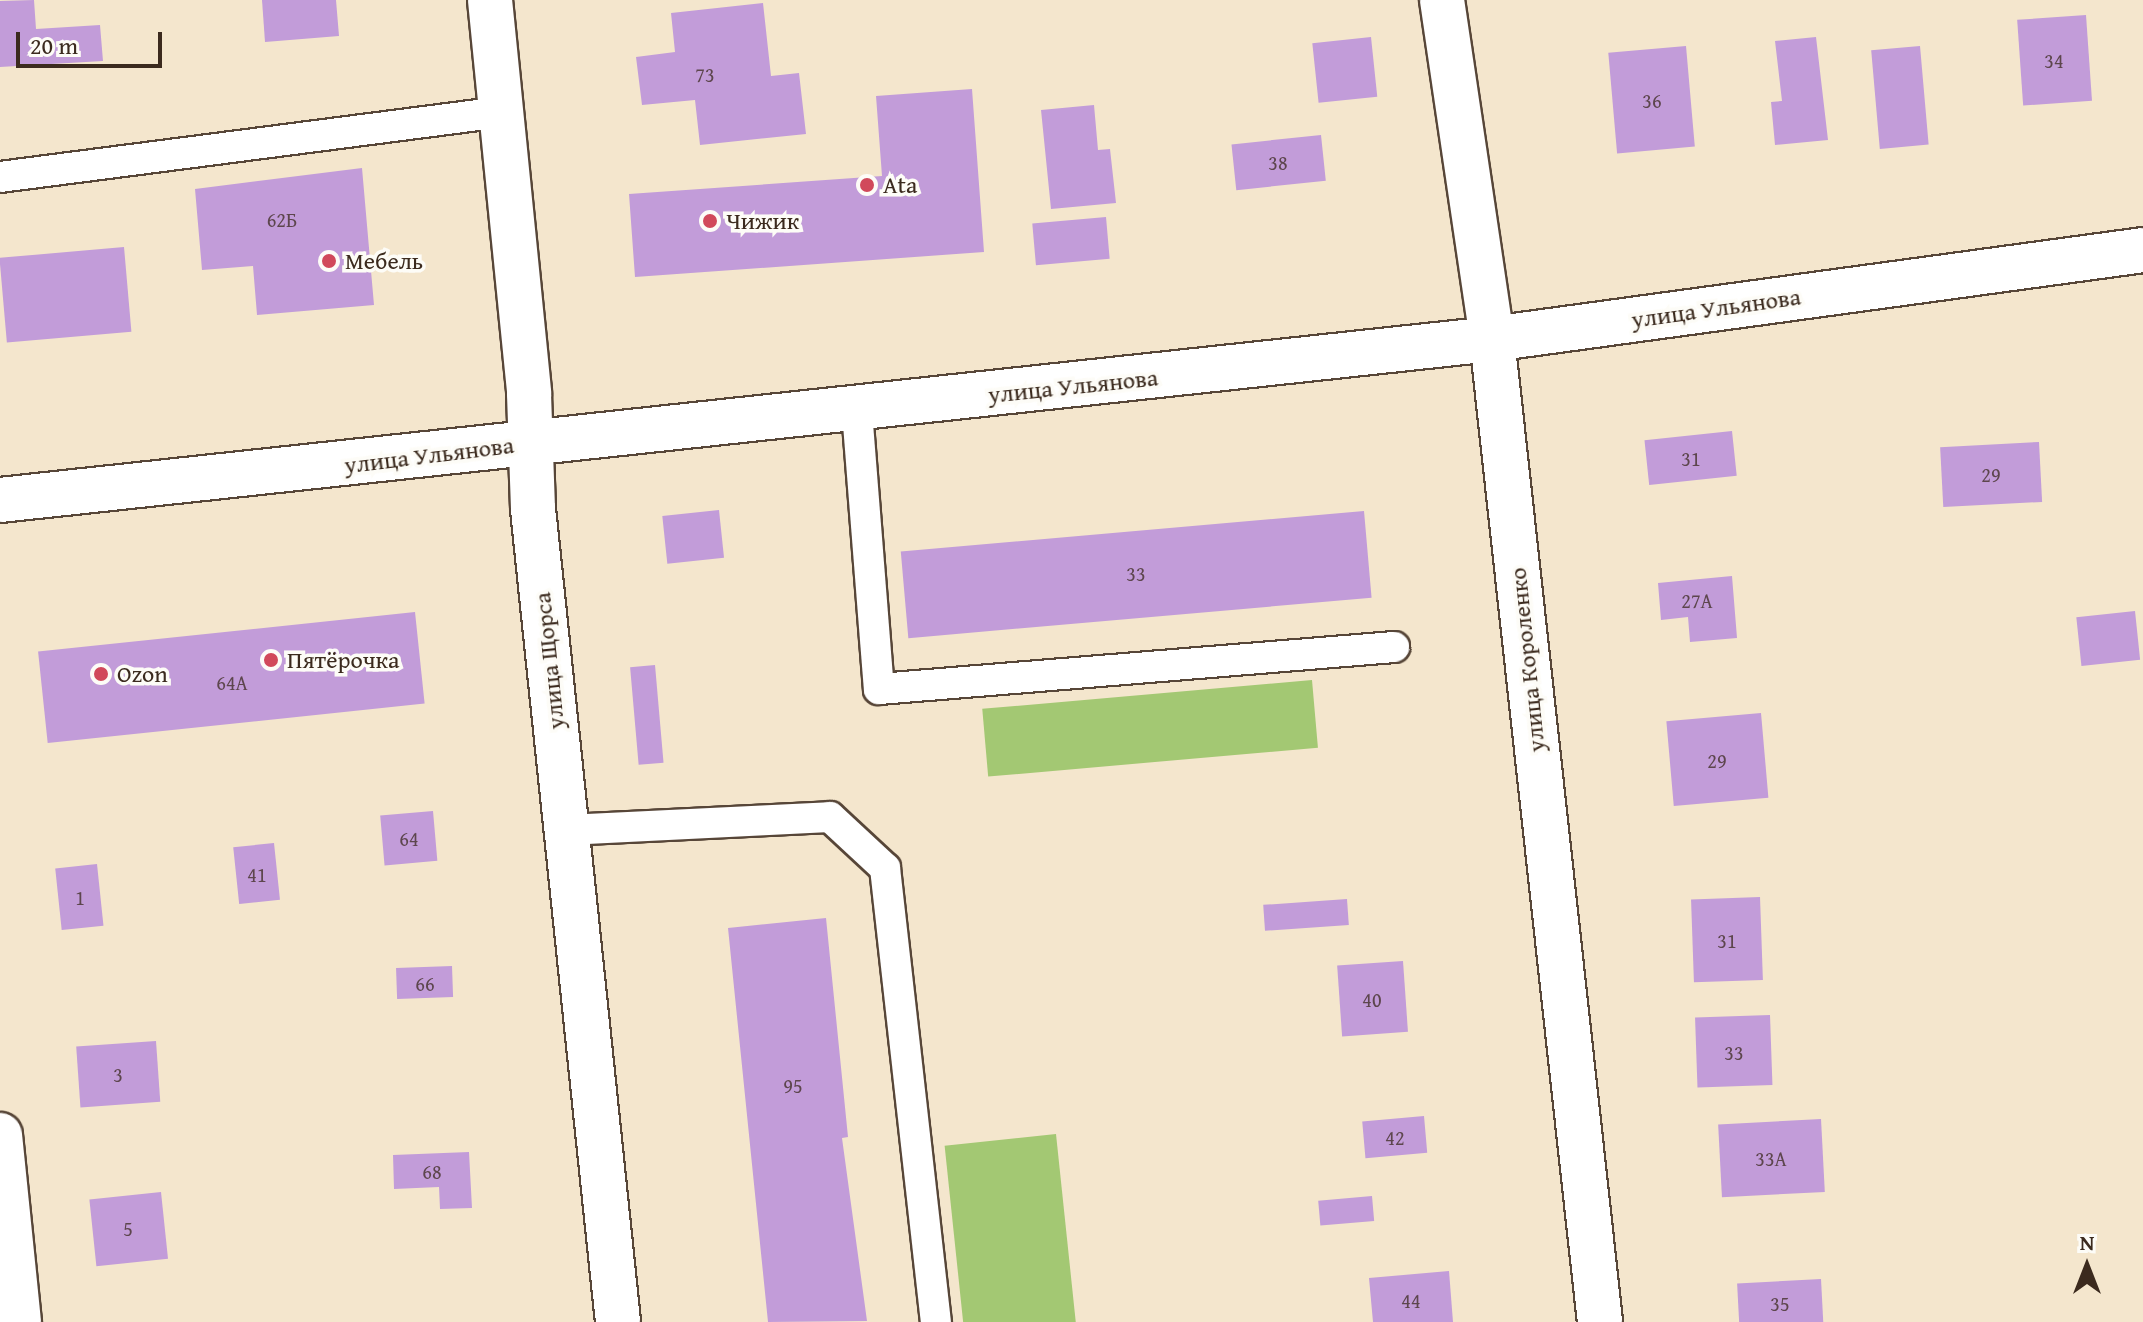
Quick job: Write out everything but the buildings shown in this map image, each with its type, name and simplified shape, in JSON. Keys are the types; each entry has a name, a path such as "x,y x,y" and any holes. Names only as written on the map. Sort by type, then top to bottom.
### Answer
{"street":[{"name":"улица Щорса","path":"490,0 566,830 618,1322"},
{"name":"улица Короленко","path":"1442,0 1492,339 1600,1322"},
{"name":"улица Ульянова","path":"0,500 857,411 1492,339 2143,250"},
{"path":"0,1135 19,1322"}],"lane":[{"path":"0,177 501,112"},
{"path":"857,411 879,689 1394,647"},
{"path":"566,830 830,817 885,868 936,1322"}],"green space":[{"path":"1312,680 1318,748 988,777 982,709"},
{"path":"1056,1134 1076,1322 963,1322 945,1146"}],"place":[{"name":"Ata","path":"867,185"},
{"name":"Чижик","path":"710,221"},
{"name":"Мебель","path":"329,261"},
{"name":"Пятёрочка","path":"271,660"},
{"name":"Ozon","path":"101,674"}]}
